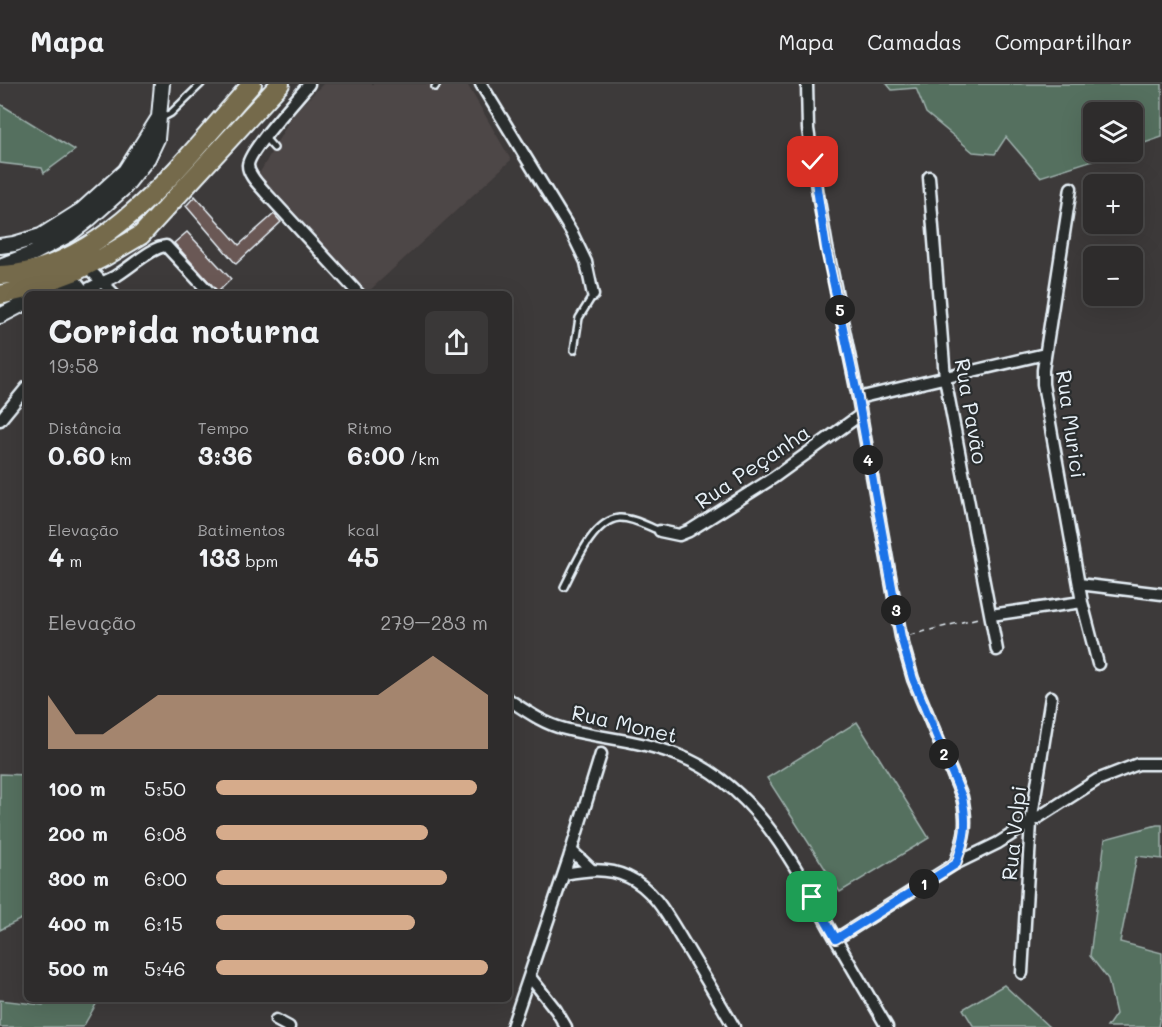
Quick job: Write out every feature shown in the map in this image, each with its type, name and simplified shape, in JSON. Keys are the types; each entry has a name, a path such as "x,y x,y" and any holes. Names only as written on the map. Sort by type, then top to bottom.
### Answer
{"highway":[{"path":"0,275 10,275 42,267 105,236 135,212 252,84"},
{"path":"0,295 30,288 82,268 141,234 280,84"}],"main road":[{"path":"0,266 70,234 124,188 148,158 157,139 162,84"},
{"path":"0,246 41,236 82,210 125,171 158,119"},
{"path":"60,286 82,268"},
{"path":"50,291 69,283 76,284 80,291"},
{"path":"2,316 24,304"}],"street":[{"path":"309,84 250,158 248,168 251,175 356,291"},
{"path":"481,84 572,232 586,262 593,295"},
{"path":"807,84 808,129 826,248 858,398 901,637 913,679 962,797 967,818 963,843 956,864"},
{"name":"Rua Pavão","path":"929,177 945,378 997,650"},
{"name":"Rua Murici","path":"1071,188 1043,370 1045,395 1079,584 1098,664"},
{"path":"84,291 122,272 161,246 166,246 208,291"},
{"path":"82,268 111,291"},
{"path":"858,398 1045,354"},
{"path":"0,420 24,391"},
{"name":"Rua Peçanha","path":"660,531 680,535 699,525 773,478 860,415"},
{"path":"1079,584 1162,594"},
{"path":"991,615 1083,602"},
{"name":"Rua Volpi","path":"1022,973 1031,822 1050,697"},
{"name":"Rua Monet","path":"512,702 543,721 563,729 634,741 664,749 702,766 728,784 755,810 788,854 886,1027"},
{"path":"512,1027 572,851 601,754"},
{"path":"836,939 956,864 998,843 1097,780 1138,764 1162,765"},
{"path":"572,851 592,870"},
{"path":"564,874 608,870 627,876 641,884 663,910 734,1027"},
{"path":"530,977 556,1010 566,1027"},
{"path":"523,998 546,1000"},
{"path":"276,1020 288,1027"}],"lane":[{"path":"158,119 171,113 201,84"},
{"path":"265,138 274,148"},
{"path":"574,350 579,318 593,295"},
{"path":"564,587 592,536 607,523 620,518 660,531"}],"path":[{"path":"901,637 991,615"}],"shaded area":[{"path":"323,84 467,84 511,160 369,291 365,291 259,174 293,114"}],"green space":[{"path":"887,84 1162,84 1162,137 1143,144 1143,102 1083,102 1083,162 1087,162 1040,177 1006,137 995,154 973,152 926,113 916,88 892,90"},
{"path":"0,104 75,150 44,173 42,168 0,163"},
{"path":"857,722 929,838 840,892 767,778"},
{"path":"0,774 24,775 24,918 0,930"},
{"path":"1162,825 1162,859 1137,856 1120,942 1162,953 1162,1007 1158,1027 1107,1027 1116,1014 1108,979 1090,956 1105,839"},
{"path":"1004,985 1049,1027 974,1027 963,1009"},
{"path":"0,1000 43,1005 46,1002 97,1002 83,1027 0,1027"}],"building":[{"path":"195,196 239,245 274,214 281,222 236,264 186,206"},
{"path":"187,232 231,279 217,291 174,243"}],"route":[{"path":"812,897 836,939 956,864 963,843 967,818 962,797 913,679 901,637 858,398 826,248 813,162"}]}
